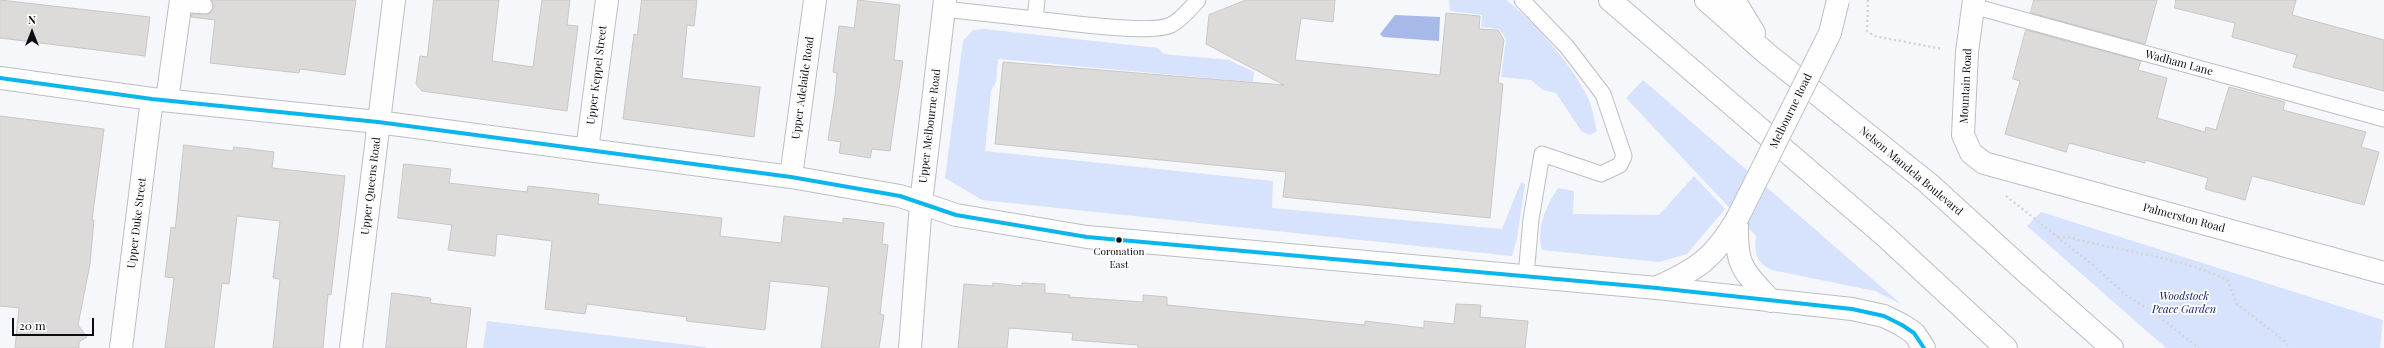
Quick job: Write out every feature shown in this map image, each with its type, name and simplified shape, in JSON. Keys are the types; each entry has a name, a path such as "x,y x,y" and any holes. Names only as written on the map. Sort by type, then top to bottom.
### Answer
{"main road":[{"name":"Upper Queens Road","path":"351,348 394,0"},
{"name":"Upper Keppel Street","path":"587,150 606,0"},
{"name":"Upper Adelaide Road","path":"791,177 815,0"},
{"path":"1610,0 1886,237 2006,348"},
{"name":"Nelson Mandela Boulevard","path":"1706,0 1766,53 1928,183 2026,273 2112,348"},
{"path":"1734,0 1766,53"},
{"name":"Melbourne Road","path":"1657,288 1684,276 1708,259 1725,240 1738,219 1830,33 1838,0"},
{"name":"Upper Duke Street","path":"121,348 160,99 180,2"},
{"name":"Mountain Road","path":"1974,3 1967,52 1963,136 1971,153 1984,163"},
{"name":"Upper Melbourne Road","path":"910,348 922,203 944,5"},
{"path":"0,78 160,99 378,122 791,177 863,188 922,203 956,215 1087,237 1657,288 1852,309 1884,316 1914,333 1924,348"},
{"name":"Palmerston Road","path":"1984,163 2384,273"},
{"name":"Melbourne Road","path":"1738,219 1739,260 1745,273 1771,301"}],"lane":[{"path":"1035,19 1037,0"},
{"path":"944,5 1035,19 1155,28 1171,25 1188,11 1198,0"},
{"path":"1522,0 1567,47 1603,94 1624,156 1620,165 1601,174 1542,154 1531,219 1526,276"},
{"path":"180,2 205,6"},
{"name":"Wadham Lane","path":"1974,3 2384,119"}],"path":[{"path":"1868,0 1867,31 1874,36 1939,49"},
{"path":"2014,204 2058,238 2126,296 2153,312 2199,348"},
{"path":"2058,238 2067,237 2153,255 2222,277 2226,280 2237,304 2287,343 2288,348"}],"green space":[{"path":"1449,0 1506,0 1517,9 1552,45 1573,72 1590,102 1597,131 1590,135 1582,132 1556,93 1543,90 1531,80 1501,77 1506,39 1499,29 1481,27 1482,15 1450,11"},
{"path":"984,29 1158,48 1164,54 1229,60 1254,72 1253,82 998,59 996,82 991,91 985,151 1273,181 1272,208 1502,229 1521,182 1525,184 1517,239 1512,256 982,200 945,178 963,41 973,30"},
{"path":"1643,80 1901,304 1875,291 1772,270 1762,264 1756,252 1756,236 1626,98"},
{"path":"1694,176 1725,209 1687,254 1659,262 1542,250 1540,242 1541,225 1546,210 1558,188 1574,191 1573,214 1659,215"},
{"name":"Woodstock Peace Garden","path":"2041,212 2383,320 2380,348 2166,348 2027,226"},
{"path":"487,321 706,347 706,348 483,348"}],"water":[{"path":"1395,15 1440,17 1439,41 1383,37 1380,34"}],"building":[{"path":"0,0 150,17 145,56 0,38"},
{"path":"211,0 356,0 345,75 300,69 299,73 210,63 215,20 191,17 192,14 209,14 214,7"},
{"path":"434,0 499,0 492,61 533,67 542,0 570,0 567,25 578,26 567,111 422,91 416,84 420,56 427,57"},
{"path":"642,0 697,0 694,26 687,25 682,78 760,87 754,137 623,119 634,34 637,35"},
{"path":"858,0 900,5 894,60 903,61 890,151 872,149 870,158 839,153 841,142 828,140 835,96 837,73 833,72 839,26 854,28"},
{"path":"1246,0 1335,0 1333,22 1301,18 1295,60 1440,75 1446,13 1480,16 1479,29 1498,30 1504,40 1498,83 1503,84 1490,218 1283,197 1286,172 995,144 1003,62 1284,85 1206,44 1209,15"},
{"path":"2034,0 2157,0 2145,44 2031,13"},
{"path":"2176,0 2296,0 2292,15 2384,40 2384,91 2293,67 2297,55 2232,37 2235,23 2175,8"},
{"path":"2026,30 2141,61 2138,70 2167,78 2157,118 2205,132 2206,127 2216,130 2229,87 2285,102 2283,110 2366,132 2361,147 2379,152 2364,205 2252,176 2245,200 2205,189 2208,178 2145,160 2145,163 2069,143 2066,152 2005,134 2020,81 2013,79"},
{"path":"0,116 104,129 92,220 94,220 90,264 78,325 87,337 79,342 79,348 15,348 19,308 0,306"},
{"path":"184,145 233,151 234,147 274,152 272,168 345,176 331,295 328,294 323,348 273,348 280,279 273,278 280,221 237,216 229,284 222,283 214,348 165,348 174,278 165,277 171,227 175,228"},
{"path":"404,164 451,169 449,183 527,192 528,186 599,194 598,204 722,218 720,236 781,243 784,216 843,223 843,218 884,223 882,244 888,245 880,314 884,315 879,348 821,348 829,287 770,281 765,330 686,321 687,317 587,304 585,314 545,309 552,241 497,234 495,256 448,250 452,225 398,218"},
{"path":"993,283 1022,286 1022,283 1045,284 1045,293 1070,295 1069,297 1143,302 1143,295 1167,297 1167,305 1365,325 1365,321 1424,328 1424,321 1454,324 1456,304 1481,305 1480,317 1528,321 1525,348 1138,348 1138,345 1072,340 1073,333 1009,328 1007,348 958,348 964,284 993,286"},
{"path":"392,293 431,298 430,303 471,308 466,348 386,348"}],"transit line":[{"path":"0,78 152,99 378,122 791,177 900,196 956,215 1087,237 1657,288 1852,309 1884,316 1902,325 1914,333 1924,348"}],"place":[{"name":"Coronation East","path":"1119,240"}]}
